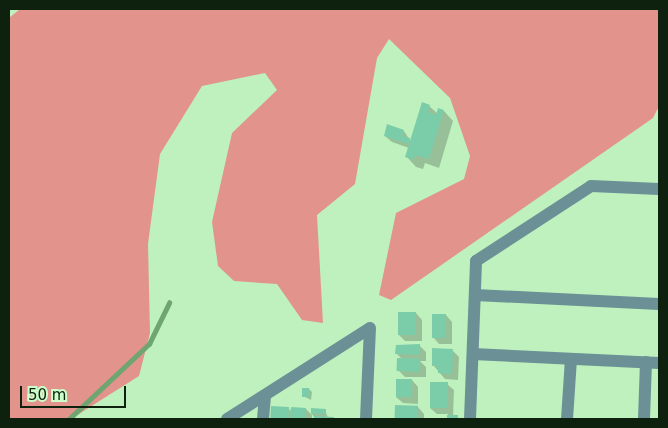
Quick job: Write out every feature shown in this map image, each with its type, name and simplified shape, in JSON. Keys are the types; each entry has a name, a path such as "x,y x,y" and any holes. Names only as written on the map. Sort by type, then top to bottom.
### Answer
{"street":[{"path":"470,419 476,262 591,186 659,189"},
{"path":"475,295 659,304"},
{"path":"227,419 370,328 366,419"},
{"path":"473,354 653,363 644,419"},
{"path":"567,419 571,359"},
{"path":"264,419 265,396"}],"shaded area":[{"path":"20,9 659,9 659,106 653,118 391,300 379,295 396,213 464,179 470,156 450,98 389,39 377,58 355,184 317,215 323,323 302,320 277,284 234,281 218,266 212,222 232,133 277,90 265,73 202,86 160,154 148,244 150,333 139,376 71,419 9,419 9,18"}],"building":[{"path":"422,102 430,105 428,112 436,115 438,108 444,110 429,159 415,155 414,160 405,157"},
{"path":"387,124 404,130 402,136 410,138 408,144 384,136"},
{"path":"398,312 416,312 416,335 398,335"},
{"path":"432,314 446,314 446,338 432,338"},
{"path":"420,344 420,355 395,354 396,345"},
{"path":"432,348 453,349 452,374 438,373 438,366 432,366"},
{"path":"397,358 420,359 420,372 397,371"},
{"path":"396,379 412,379 412,397 396,397"},
{"path":"430,382 448,382 448,408 430,408"},
{"path":"302,388 309,388 309,397 302,397"},
{"path":"395,405 418,406 418,419 395,419"},
{"path":"271,406 289,407 288,419 270,419"},
{"path":"291,407 306,408 305,419 290,419"},
{"path":"311,408 326,409 326,414 311,414"},
{"path":"447,415 458,415 458,419 447,419"},
{"path":"314,416 334,417 334,419 314,419"}],"waterway":[{"path":"69,419 149,344 169,303"}]}
